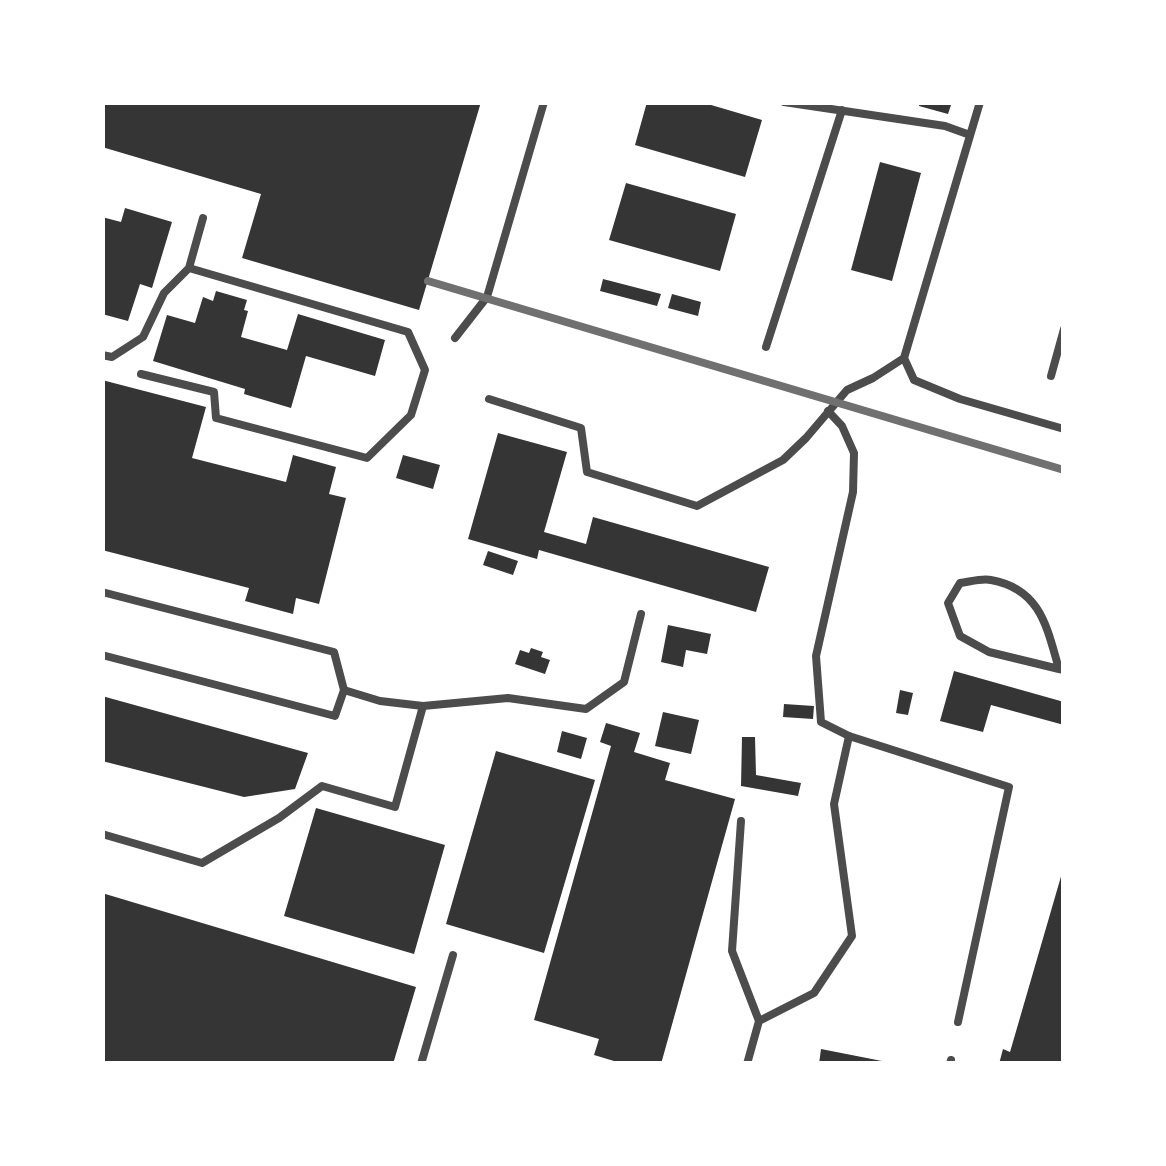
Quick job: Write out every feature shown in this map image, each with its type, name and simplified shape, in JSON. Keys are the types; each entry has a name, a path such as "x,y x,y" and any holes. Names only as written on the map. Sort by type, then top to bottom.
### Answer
{"lane":[{"path":"456,338 487,298 544,102"},
{"path":"784,102 945,126 970,136"},
{"path":"488,399 581,428 587,472 698,506 783,460 847,390 904,358 980,102"},
{"path":"766,348 842,110"},
{"path":"102,355 112,357 142,337 164,292 189,268 203,218"},
{"path":"141,374 214,392 216,418 367,458 411,416 425,370 408,332 189,268"},
{"path":"1051,376 1064,329"},
{"path":"904,358 914,380 960,399 1064,429"},
{"path":"828,410 842,426 854,453 853,492 816,656 821,722 849,736 1009,787 958,1022"},
{"path":"990,580 1023,592 1044,617 1061,670 990,652 960,636 948,603 960,583 990,580"},
{"path":"102,592 334,652 344,690 335,716 102,655"},
{"path":"344,690 380,701 423,706 508,698 586,709 624,682 641,614"},
{"path":"102,834 202,863 279,818 322,786 395,807 423,706"},
{"path":"759,1020 814,992 852,936 834,804 849,736"},
{"path":"742,821 732,952 759,1020 747,1064"},
{"path":"421,1064 453,955"}],"building":[{"path":"102,102 481,102 419,310 242,258 261,194 102,147"},
{"path":"647,102 701,102 762,120 745,177 635,145"},
{"path":"920,102 952,102 948,114 919,106"},
{"path":"880,162 921,173 892,281 851,270"},
{"path":"626,183 736,214 720,271 609,240"},
{"path":"125,208 172,222 152,288 140,284 128,321 102,314 102,217 121,222"},
{"path":"603,279 661,294 657,306 600,291"},
{"path":"216,291 247,300 241,337 287,350 298,314 385,340 375,376 306,356 291,408 244,394 245,389 153,361 167,315 195,323 203,297 213,301"},
{"path":"672,294 701,302 698,316 668,308"},
{"path":"102,380 206,407 192,458 286,482 293,455 336,467 329,494 346,498 319,604 296,598 293,614 245,601 249,588 102,550"},
{"path":"498,433 567,452 544,532 586,544 593,517 769,567 756,612 539,550 537,559 468,539"},
{"path":"403,455 440,465 433,489 396,478"},
{"path":"488,551 518,561 513,575 483,565"},
{"path":"668,625 711,634 707,654 686,650 683,667 661,662"},
{"path":"531,648 543,652 541,657 550,660 545,674 515,664 520,650 529,653"},
{"path":"954,671 1064,702 1064,725 991,705 983,732 940,721"},
{"path":"900,690 913,693 908,715 896,713"},
{"path":"102,696 308,753 295,789 244,797 102,761"},
{"path":"784,704 814,706 813,719 783,717"},
{"path":"663,712 699,720 691,754 655,746"},
{"path":"606,723 640,733 634,752 670,763 665,780 735,799 661,1064 624,1064 594,1055 599,1039 534,1020 611,746 600,742"},
{"path":"562,731 587,738 581,759 557,752"},
{"path":"742,737 755,737 756,775 801,783 798,796 741,786"},
{"path":"496,751 595,780 544,953 446,924"},
{"path":"316,808 445,845 414,954 284,916"},
{"path":"1062,873 1064,1064 999,1064 1003,1049 1010,1052"},
{"path":"102,893 416,987 393,1064 102,1064"},
{"path":"821,1049 887,1062 887,1064 819,1064"}],"railway":[{"path":"428,281 1064,470"}]}
